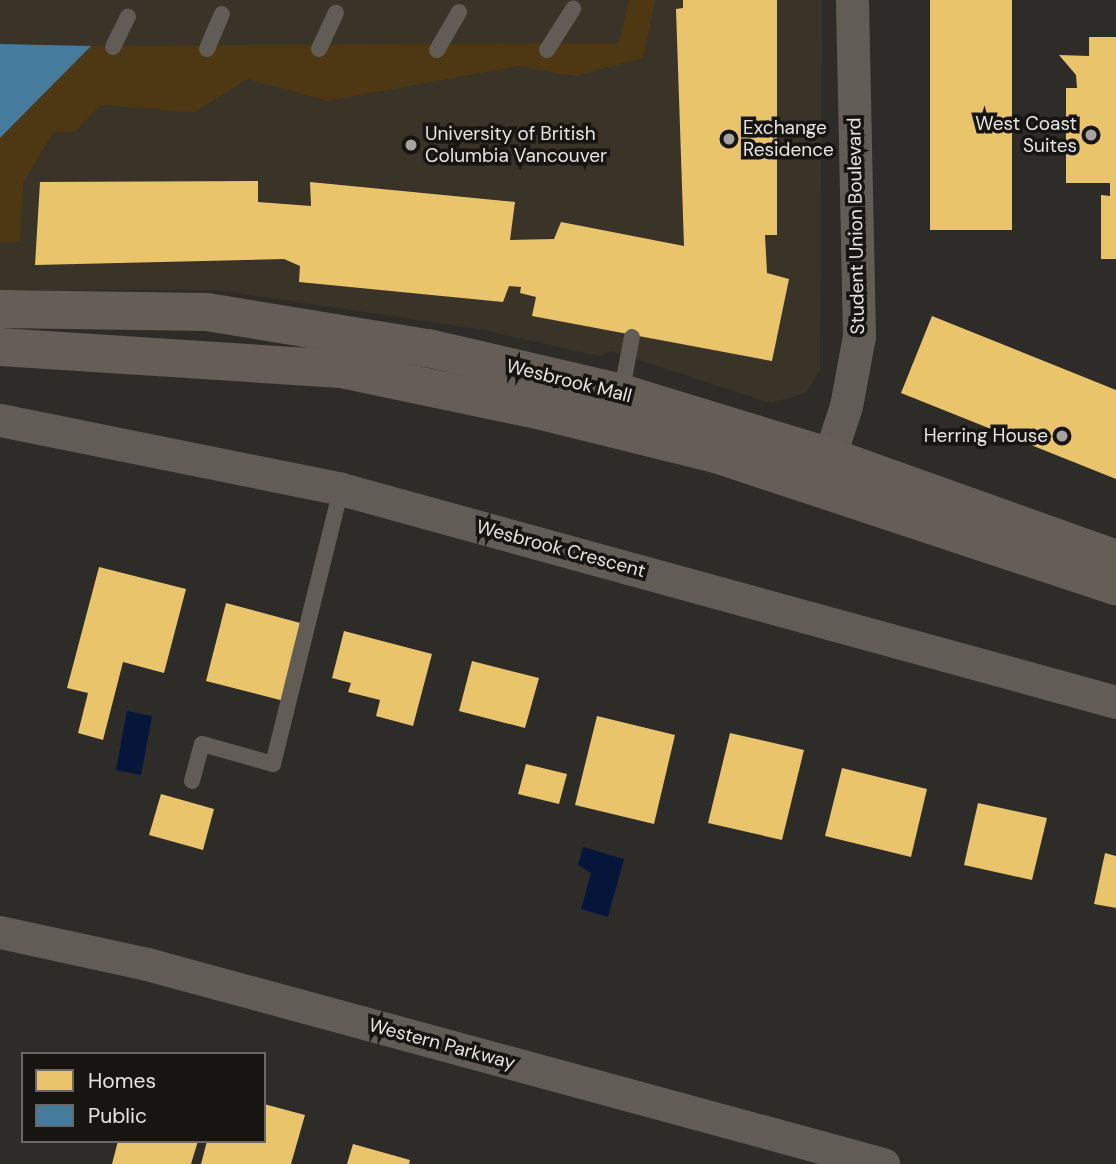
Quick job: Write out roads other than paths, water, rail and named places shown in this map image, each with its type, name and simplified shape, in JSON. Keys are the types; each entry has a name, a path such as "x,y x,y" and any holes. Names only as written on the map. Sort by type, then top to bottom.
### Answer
{"main road":[{"name":"Wesbrook Mall","path":"0,309 207,312 428,348 617,410 1116,559"},
{"name":"Wesbrook Mall","path":"0,347 341,369 617,410"},
{"name":"Wesbrook Mall","path":"825,472 1116,586"}],"street":[{"name":"Student Union Boulevard","path":"825,472 859,336 852,0"},
{"name":"Wesbrook Crescent","path":"0,420 341,489 1116,702"},
{"name":"Western Parkway","path":"0,932 147,964 883,1164"}],"lane":[{"path":"547,50 573,9"},
{"path":"437,50 459,12"},
{"path":"319,49 336,13"},
{"path":"207,49 222,14"},
{"path":"113,47 128,16"},
{"path":"617,410 632,337"},
{"path":"192,781 202,744 273,764 341,489"}],"water":[{"path":"127,711 152,716 141,775 116,770"},
{"path":"583,847 624,859 608,917 581,909 591,873 578,865"}],"place":[{"name":"West Coast Suites","path":"1091,135"},
{"name":"Exchange Residence","path":"729,139"},
{"name":"University of British Columbia Vancouver","path":"411,145"},
{"name":"Herring House","path":"1062,436"}]}
